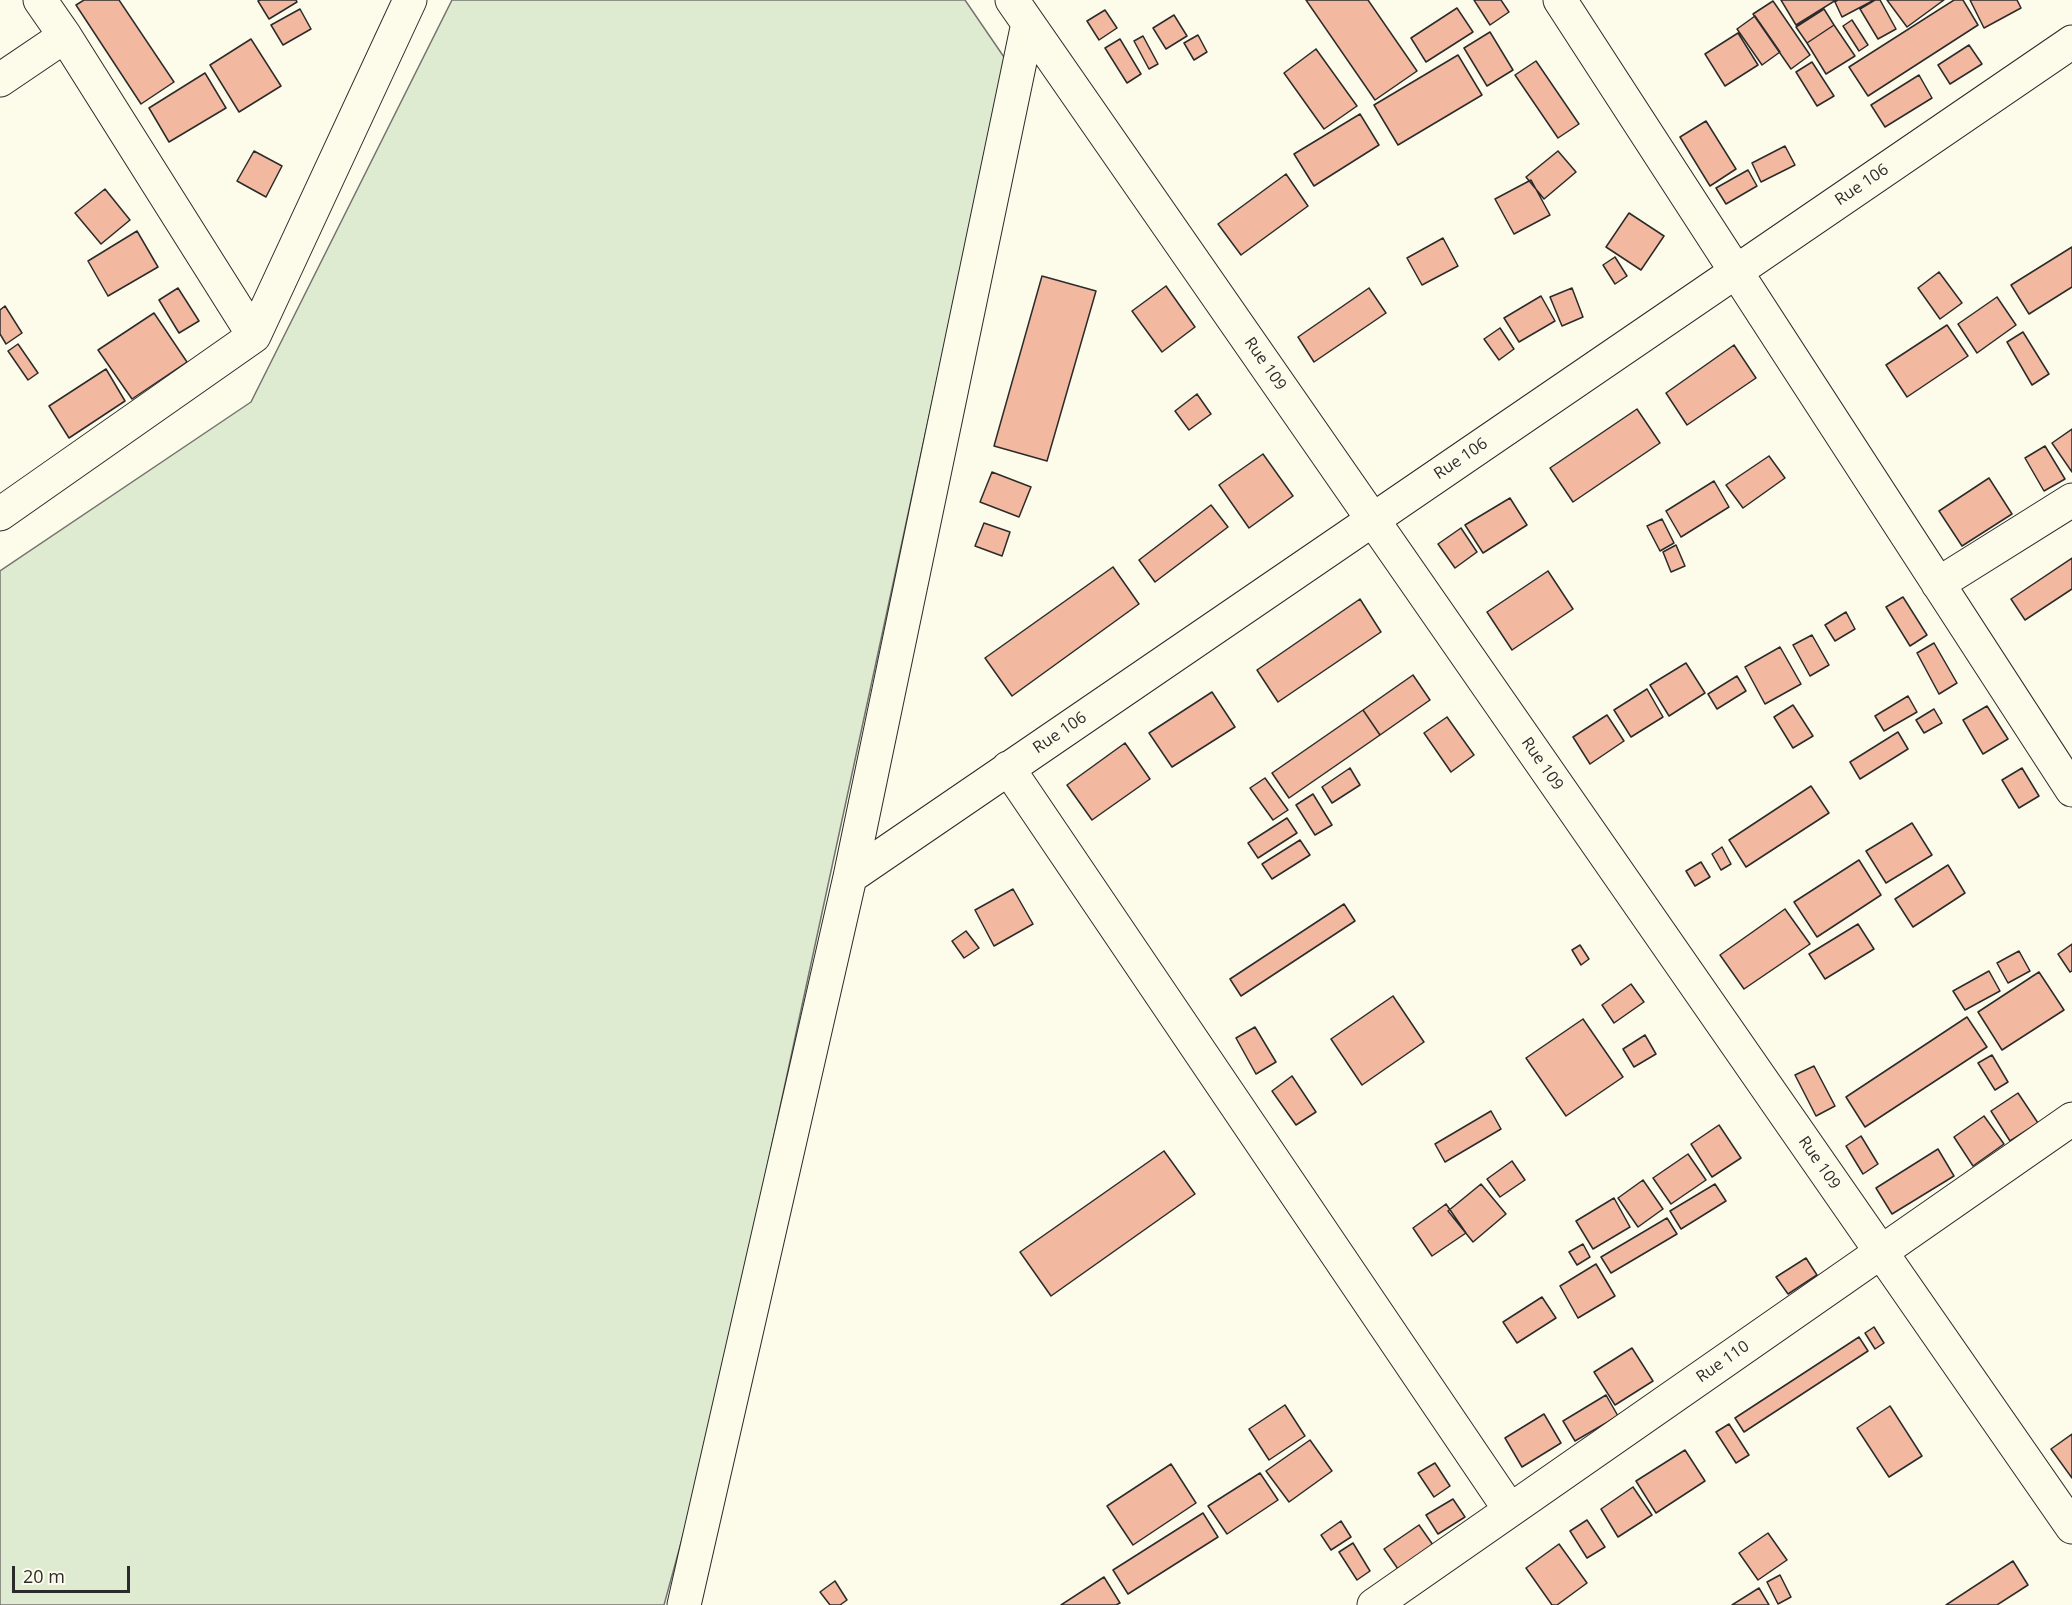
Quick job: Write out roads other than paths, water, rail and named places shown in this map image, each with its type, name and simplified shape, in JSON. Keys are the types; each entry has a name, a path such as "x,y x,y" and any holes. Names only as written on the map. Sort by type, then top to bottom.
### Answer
{"street":[{"path":"40,0 254,336"},
{"path":"0,514 254,336 410,0"},
{"path":"1560,0 2072,790"},
{"path":"684,1605 850,877 1020,11"},
{"name":"Rue 109","path":"1020,11 2072,1527"},
{"path":"0,80 65,36"},
{"name":"Rue 106","path":"850,877 2072,42"},
{"path":"1938,584 2072,500"},
{"path":"1008,768 1510,1510"},
{"name":"Rue 110","path":"1374,1605 2072,1119"}]}
